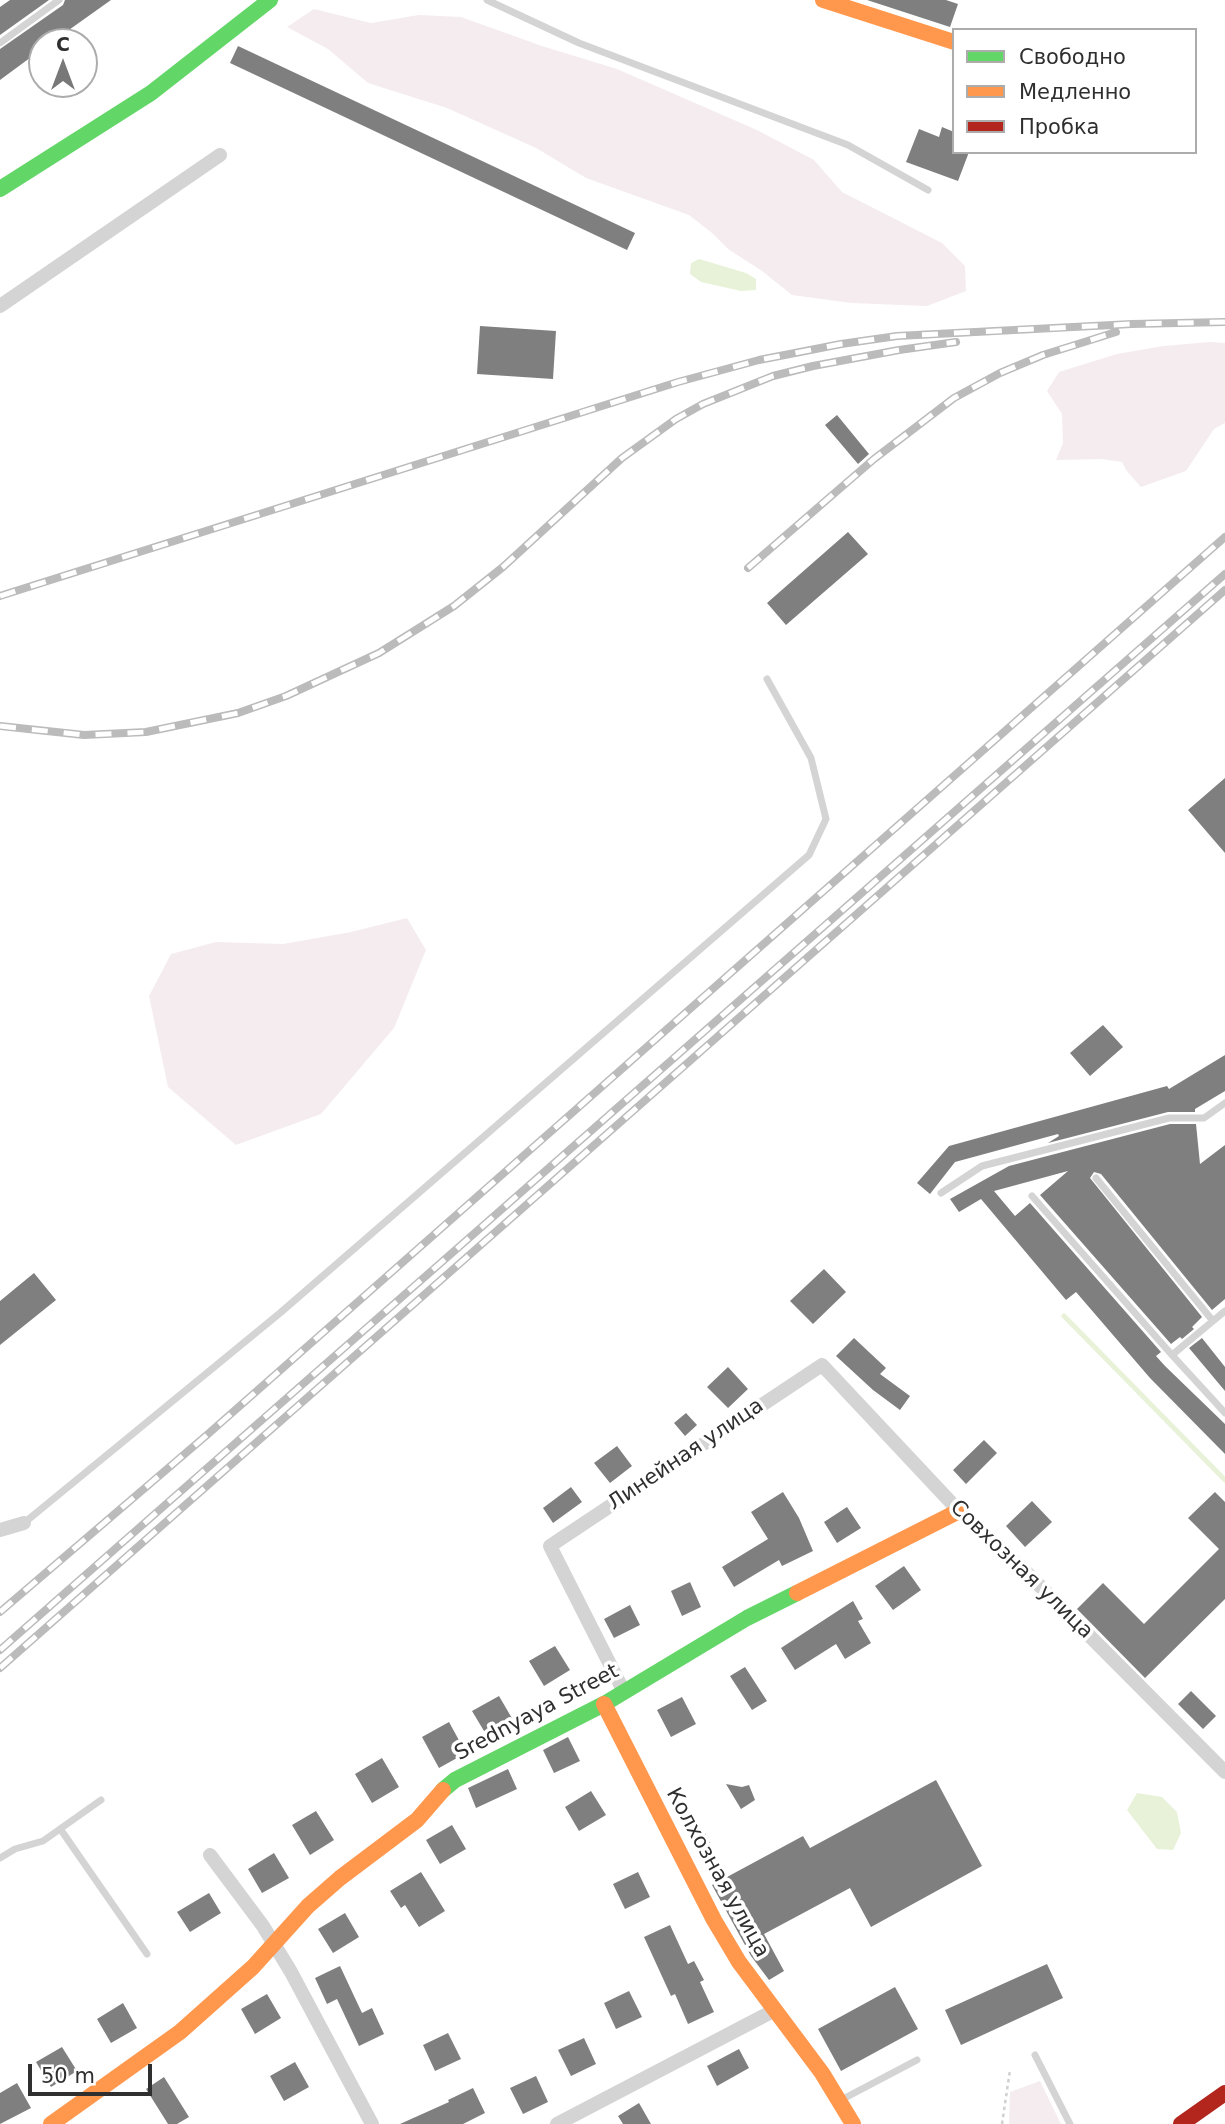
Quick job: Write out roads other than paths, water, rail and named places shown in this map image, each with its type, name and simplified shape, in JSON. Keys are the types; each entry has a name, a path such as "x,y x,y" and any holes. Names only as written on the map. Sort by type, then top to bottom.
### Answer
{"street":[{"path":"0,190 151,93 270,0"},
{"path":"823,0 952,41"},
{"path":"0,306 220,156"},
{"name":"Совхозная улица","path":"822,1365 959,1511 1022,1568 1225,1772"},
{"name":"Линейная улица","path":"624,1692 550,1546 822,1365"},
{"name":"Srednyaya Street","path":"51,2124 180,2032 274,1944 308,1906 340,1878 417,1820 454,1780 604,1704 747,1618 959,1511"},
{"path":"0,1530 24,1523"},
{"name":"Колхозная улица","path":"604,1704 714,1920 739,1962 840,2100 853,2124"},
{"path":"210,1855 291,1972 372,2124"},
{"path":"557,2124 775,2010"},
{"path":"1181,2124 1225,2093"}],"lane":[{"path":"0,43 60,0"},
{"path":"487,0 579,43 848,145 928,190"},
{"path":"24,1523 280,1313 809,855 825,819 811,758 767,679"},
{"path":"941,1193 982,1166 1169,1118 1204,1118 1225,1103"},
{"path":"1096,1178 1213,1321"},
{"path":"1032,1196 1225,1413"},
{"path":"1172,1355 1225,1311"},
{"path":"0,1858 15,1849 43,1841 101,1800"},
{"path":"61,1830 147,1954"},
{"path":"1035,2055 1070,2124"},
{"path":"840,2100 917,2060"}],"waterway":[{"path":"1064,1316 1225,1480"}],"railway":[{"path":"0,596 678,382 759,360 897,336 1225,322"},
{"path":"748,568 874,459 954,398 1000,373 1043,355 1116,332"},
{"path":"0,726 84,735 146,732 238,713 286,696 379,653 454,606 503,567 622,458 676,419 703,404 773,376 813,366 956,342"},
{"path":"0,1612 208,1434 1225,537"},
{"path":"0,1650 1225,574"},
{"path":"0,1668 1225,590"}]}
